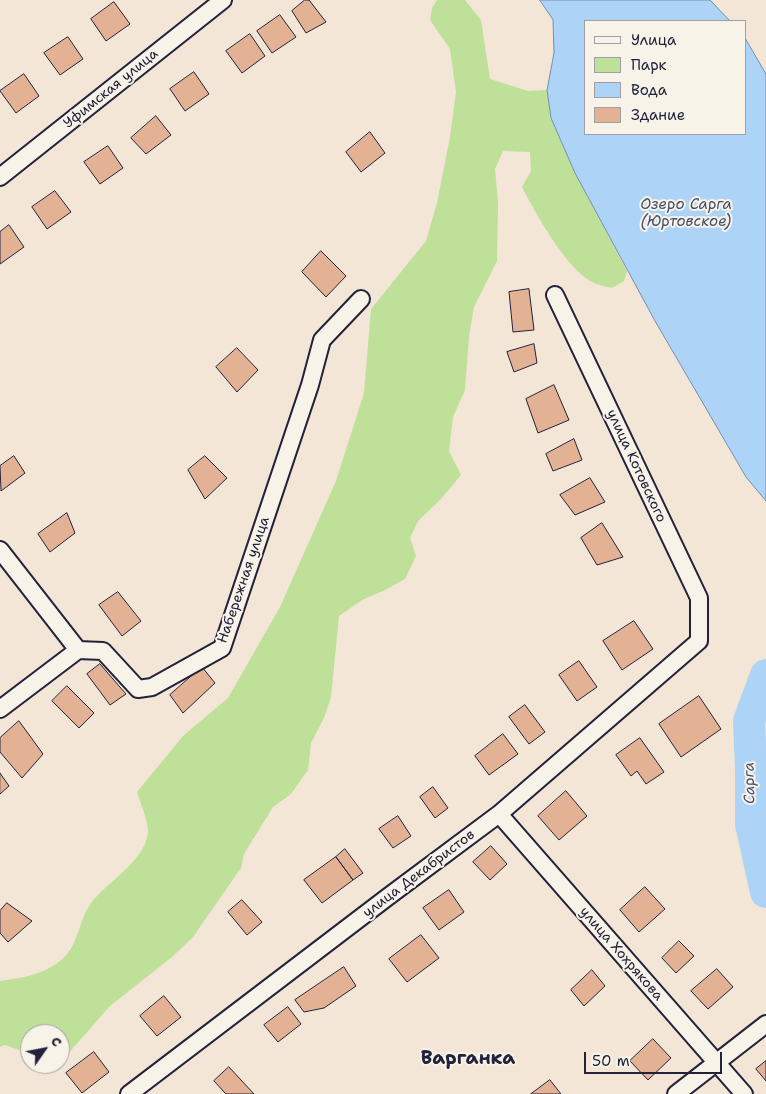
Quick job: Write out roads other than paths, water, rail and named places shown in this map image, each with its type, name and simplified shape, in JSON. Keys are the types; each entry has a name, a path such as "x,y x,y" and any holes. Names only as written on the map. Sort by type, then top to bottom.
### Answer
{"street":[{"name":"Уфимская улица","path":"0,177 223,0"},
{"name":"улица Котовского","path":"556,295 699,598 699,641"},
{"name":"Набережная улица","path":"78,650 103,651 138,689 152,687 222,648 310,385 322,340 361,299"},
{"path":"0,550 78,650 0,709"},
{"name":"улица Декабристов","path":"129,1094 499,814 699,641"},
{"name":"улица Хохрякова","path":"499,814 744,1094"},
{"path":"676,1094 766,1024"}],"water":[{"name":"Озеро Сарга (Юртовское)","path":"540,0 710,0 729,20 584,20 584,135 746,135 746,40 766,74 766,501 746,477 655,321 575,173 551,118 547,90 554,53 553,20"}],"waterway":[{"name":"Сарга","path":"766,675 749,721 751,824 766,892"}],"district":[{"name":"Варганка","path":"468,1059"}]}
